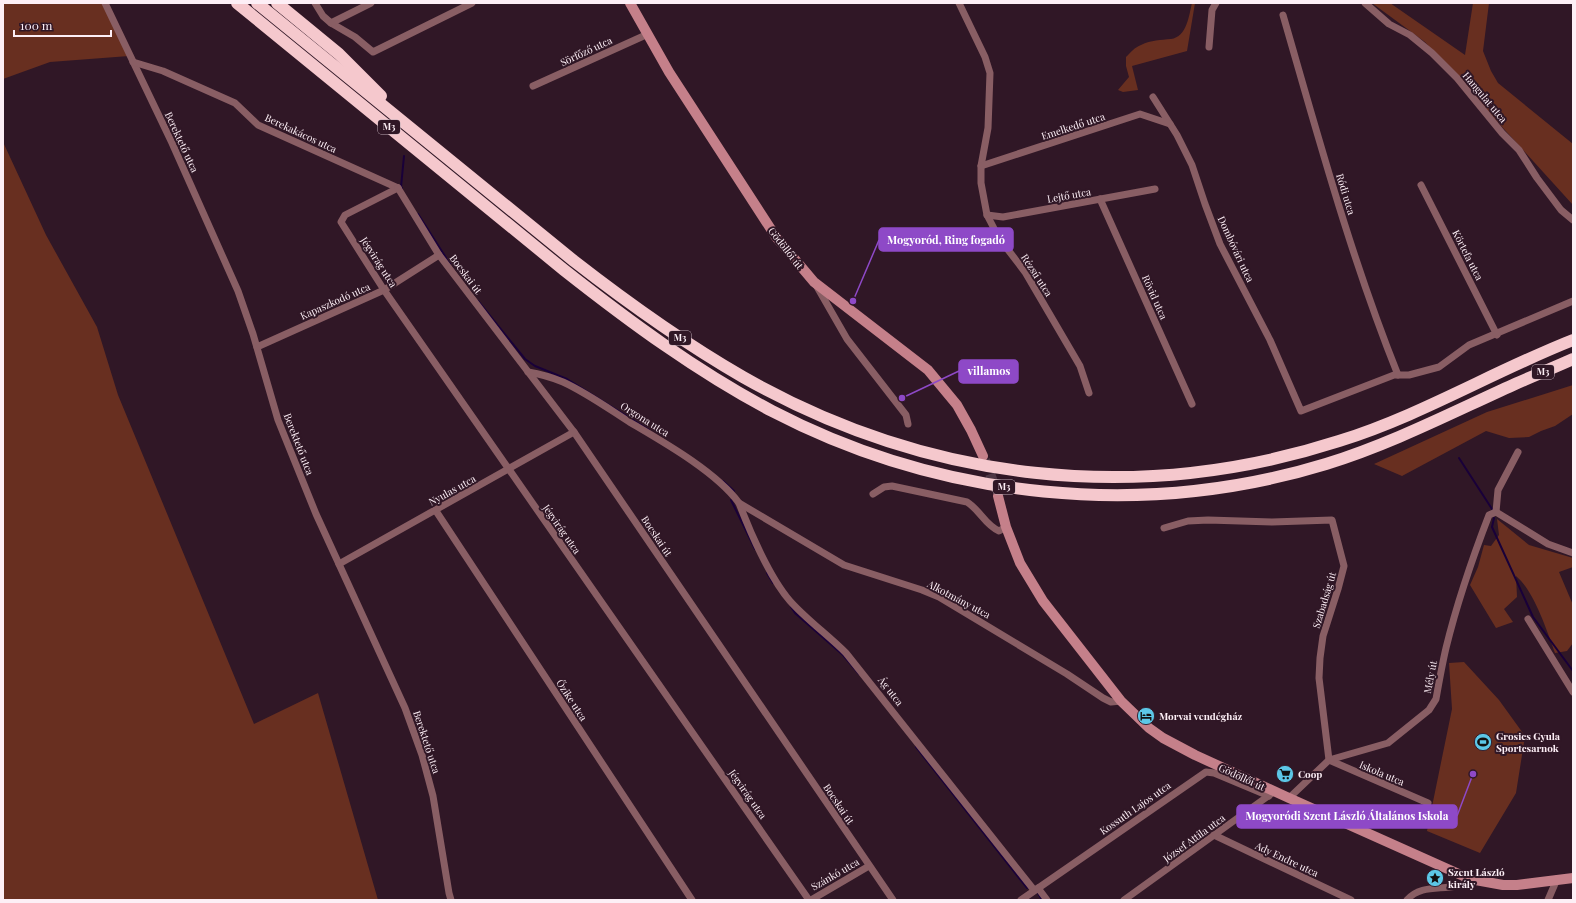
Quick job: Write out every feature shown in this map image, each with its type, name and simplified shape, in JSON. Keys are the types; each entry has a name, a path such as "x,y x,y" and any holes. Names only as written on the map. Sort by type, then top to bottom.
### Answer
{"highway":[{"name":"M3","path":"237,3 564,270 606,303 669,348 738,392 773,412 843,444 924,470 985,484 1050,493 1084,495 1169,493 1232,486 1295,472 1350,456 1404,436 1512,385 1573,359"},
{"name":"M3","path":"257,3 542,235 611,289 678,337 746,379 819,415 876,438 928,454 992,468 1058,476 1142,477 1198,473 1266,461 1343,440 1386,424 1573,340"},
{"path":"277,3 339,54 420,136"}],"main road":[{"name":"Gödöllői út","path":"630,3 669,72 776,238 814,282 928,370 957,405 983,456"},
{"name":"Gödöllői út","path":"998,496 1006,527 1020,563 1043,601 1121,701 1150,728 1175,744 1272,794 1289,798 1470,879 1503,885 1573,878"}],"street":[{"name":"Berektető utca","path":"105,3 172,143 238,291 257,347 278,420 316,514 405,708 422,755 433,796 451,900"},
{"path":"315,3 323,16 355,37 373,52 472,3"},
{"path":"332,23 371,3"},
{"name":"Rézsű utca","path":"959,3 985,57 990,73 988,128 981,166 981,182 987,215 999,238 1025,272 1062,334 1080,366 1089,393"},
{"path":"1209,47 1212,10 1216,3"},
{"name":"Hangulat utca","path":"1365,3 1389,24 1410,35 1432,53 1457,78 1502,133 1519,150 1537,178 1561,210 1573,220"},
{"name":"Ródi utca","path":"1282,15 1338,202 1376,320 1398,375"},
{"name":"Sörfőző utca","path":"533,86 648,34"},
{"name":"Berekakácos utca","path":"134,62 163,71 235,103 258,125 398,188"},
{"name":"Dombóvári utca","path":"1153,97 1170,124 1192,165 1220,244 1270,340 1301,411 1394,375 1398,375"},
{"name":"Emelkedő utca","path":"981,166 1140,114 1170,124"},
{"name":"Körtefa utca","path":"1421,185 1497,335"},
{"name":"Bocskai út","path":"398,188 439,255 574,432 893,900"},
{"name":"Jégvirág utca","path":"398,188 345,215 341,222 384,290 810,900"},
{"name":"Lejtő utca","path":"987,215 1003,217 1155,189"},
{"name":"Rövid utca","path":"1100,199 1192,404"},
{"name":"Kapaszkodó utca","path":"257,347 384,290 439,255"},
{"path":"814,282 847,339 906,415 908,424"},
{"path":"1398,375 1408,375 1438,367 1470,345 1497,335 1573,301"},
{"name":"Orgona utca","path":"528,372 542,374 563,382 586,394 671,447 726,488 739,503"},
{"name":"Nyulas utca","path":"339,564 436,511 574,432"},
{"path":"1518,452 1498,490 1496,512 1548,544 1573,552"},
{"path":"873,494 884,487 892,486 967,502 973,506 993,529 999,531 1006,527"},
{"name":"Alkotmány utca","path":"739,503 844,565 914,587 939,597 1061,670 1103,698 1111,702 1121,701"},
{"name":"Ág utca","path":"739,503 764,558 784,594 810,620 846,652 1036,889 1047,900"},
{"name":"Őzike utca","path":"436,511 692,900"},
{"name":"Mély út","path":"1289,798 1329,760 1388,744 1434,705 1446,649 1468,574 1489,515 1496,512"},
{"name":"Szabadság út","path":"1164,528 1188,521 1208,520 1272,522 1332,520 1344,566 1323,636 1320,658 1319,678 1329,760"},
{"path":"1528,619 1573,692"},
{"name":"Iskola utca","path":"1329,760 1428,804"},
{"name":"Kossuth Lajos utca","path":"1021,900 1206,772 1214,773 1272,794"},
{"name":"József Attila utca","path":"1124,900 1272,794"},
{"name":"Ady Endre utca","path":"1214,836 1351,900"},
{"name":"Szánkó utca","path":"810,900 869,866"},
{"path":"1407,900 1412,894 1421,890 1464,884 1470,879"},
{"path":"1548,900 1557,880"}],"shaded area":[{"path":"3,3 102,3 129,56 50,62 3,79"},
{"path":"1192,3 1195,3 1187,51 1132,66 1138,90 1123,92 1118,90 1129,77 1126,66 1126,57 1145,43 1156,40 1171,39 1181,34 1186,25"},
{"path":"1372,3 1390,3 1465,55 1473,3 1489,3 1483,51 1491,71 1498,83 1573,144 1573,205 1425,42"},
{"path":"3,142 46,235 97,327 118,395 254,724 318,693 378,900 3,900"},
{"path":"1573,385 1573,414 1555,426 1529,437 1509,438 1486,431 1402,476 1374,464 1487,412"},
{"path":"1497,519 1529,545 1573,558 1573,567 1559,572 1573,605 1573,643 1567,651 1555,653 1544,623 1529,591 1516,576 1517,597 1504,609 1513,622 1496,628 1470,585 1478,567 1484,545 1491,546 1499,535"},
{"path":"1464,662 1499,700 1525,736 1516,793 1480,853 1427,831 1452,709 1449,663"}],"waterway":[{"path":"402,188 404,156"},
{"path":"418,214 450,264"},
{"path":"478,301 525,359 535,366 567,379 649,430"},
{"path":"1459,458 1492,509"},
{"path":"723,481 734,491"},
{"path":"731,500 755,549"},
{"path":"1494,518 1492,527 1533,617 1573,671"},
{"path":"767,573 773,583"},
{"path":"791,607 795,613 843,655 859,674"},
{"path":"916,747 1027,888"},
{"path":"1038,893 1042,900"}],"tunnel":[{"path":"985,460 996,490"}],"place":[{"name":"Mogyoród, Ring fogadó","path":"853,301"},
{"name":"villamos","path":"902,398"},
{"name":"Morvai vendégház","path":"1146,716"},
{"name":"Grosics Gyula Sportcsarnok","path":"1483,742"},
{"name":"Coop","path":"1285,774"},
{"name":"Mogyoródi Szent László Általános Iskola","path":"1473,774"},
{"name":"Szent László király","path":"1435,878"}]}
